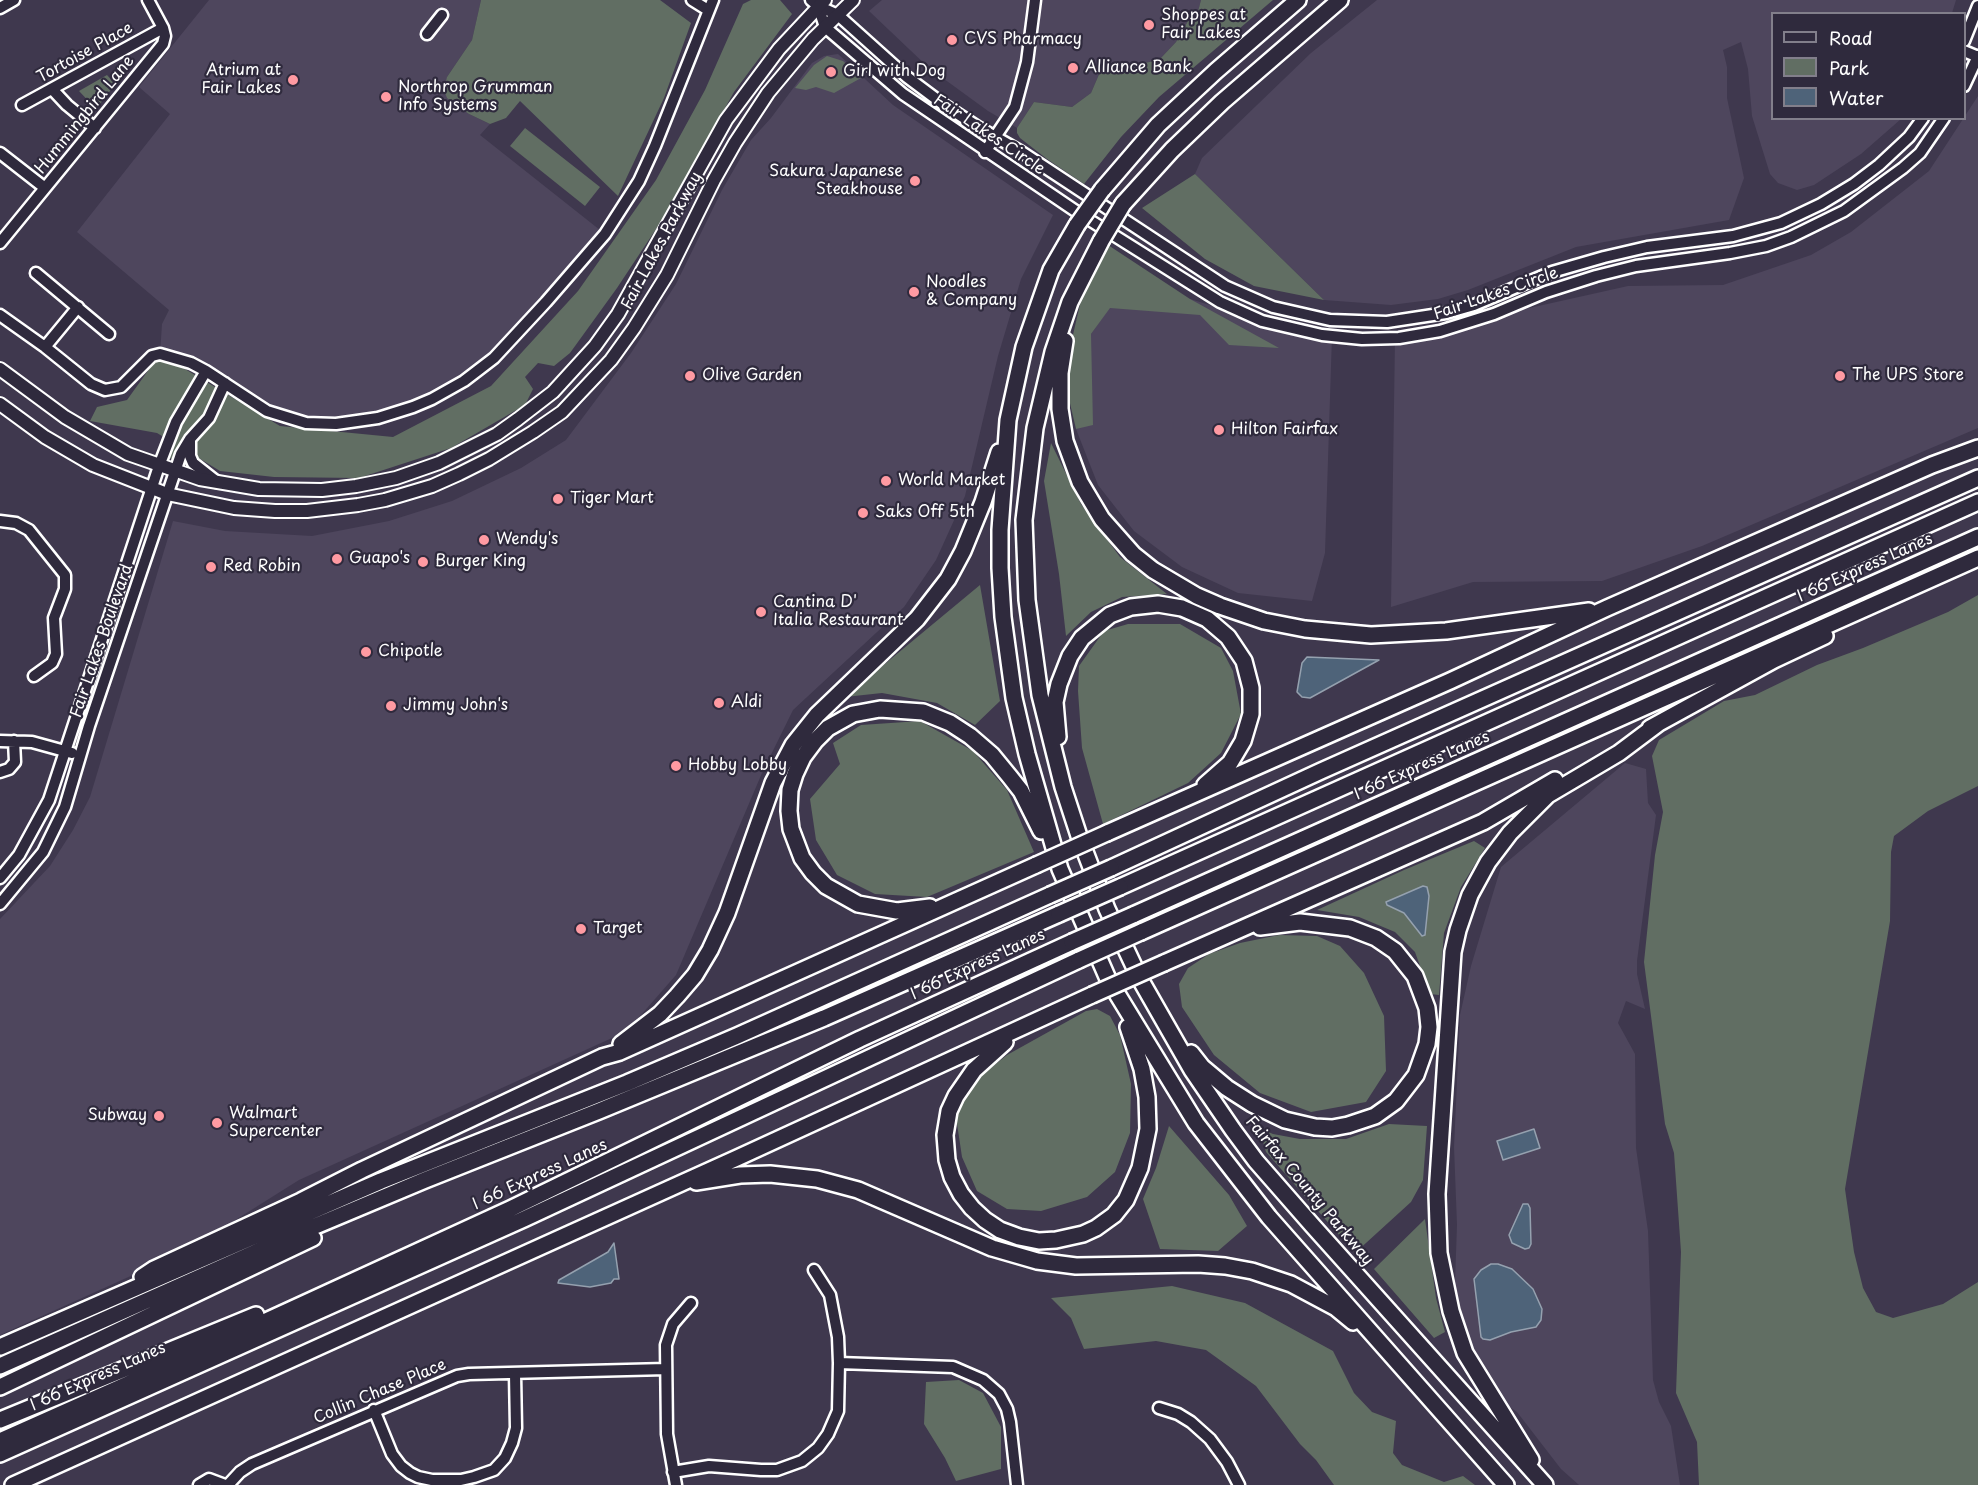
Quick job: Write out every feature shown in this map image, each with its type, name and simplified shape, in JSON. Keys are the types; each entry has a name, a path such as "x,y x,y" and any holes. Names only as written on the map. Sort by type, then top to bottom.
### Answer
{"highway":[{"path":"602,1057 660,1014 695,975 710,950 727,913 773,783 782,763 804,730 904,632 948,579 963,551 983,502 1008,420 1024,347 1040,298 1052,270 1077,225 1102,190 1158,125 1292,0"},
{"path":"1236,53 1298,0"},
{"name":"Fairfax County Parkway","path":"1340,0 1222,102 1172,150 1124,204 1101,241 1070,302 1053,352 1035,428 1024,520 1027,600 1040,695 1068,806 1107,909 1149,995 1192,1070 1256,1161 1546,1485"},
{"path":"1082,281 1066,332 1060,372 1060,409 1065,441 1080,482 1102,519 1133,554 1174,584 1220,606 1264,621 1305,629 1360,634 1446,631 1607,608"},
{"path":"1008,420 1001,502 1000,568 1004,628 1012,689 1027,754 1060,869 1134,1042 1142,1069 1148,1112 1144,1155 1135,1181 1121,1208 1096,1228 1083,1234 1048,1241 1010,1234 992,1225 972,1208 952,1177 945,1144 949,1111 974,1070 1013,1036 1051,1013"},
{"path":"88,1310 154,1269 602,1057 620,1052 1607,608 1932,465 1978,448"},
{"path":"0,1347 391,1177 627,1083 736,1036 1321,771 1978,478"},
{"name":"I 66 Express Lanes","path":"0,1366 294,1235 824,1018 1978,502"},
{"name":"I 66 Express Lanes","path":"0,1441 510,1209 860,1039 1072,942 1978,537"},
{"path":"0,1454 524,1219 1079,960 1978,558"},
{"path":"12,1485 1051,1013 1483,822 1695,702 1774,660 1876,613 1924,582"},
{"path":"1068,806 1055,702 1064,667 1082,638 1099,622 1131,607 1158,604 1194,612 1217,626 1228,637 1237,648 1249,674 1252,702 1248,729 1238,752 1230,763 1202,787 1165,808"},
{"path":"964,897 919,909 882,909 849,900 826,886 813,873 802,858 793,838 789,820 789,800 795,774 803,757 828,728 853,714 894,708 923,712 950,723 992,755 1010,777 1021,791 1050,849"},
{"path":"1546,1485 1465,1353 1444,1282 1437,1223 1437,1194 1453,952 1463,912 1480,876 1500,846 1521,821 1548,795 1619,753 1659,723"},
{"path":"1149,995 1202,1067 1239,1097 1274,1115 1298,1124 1332,1128 1363,1121 1396,1101 1411,1083 1423,1061 1429,1027 1423,992 1401,957 1376,938 1350,928 1328,924 1300,922 1237,931"},
{"path":"1108,979 1196,1123 1269,1217 1506,1485"},
{"path":"656,1194 692,1183 740,1175 770,1174 817,1179 866,1193 992,1248 1037,1261 1076,1266 1198,1264 1252,1271 1291,1284 1327,1304 1376,1339"},
{"path":"0,1387 174,1302 376,1209 425,1180"},
{"path":"0,1419 260,1313 311,1299"}],"main road":[{"name":"Fair Lakes Parkway","path":"0,404 45,436 93,465 167,494 234,508 307,511 364,504 432,486 489,459 562,412 611,360 667,275 735,143 768,93 813,39 853,0"},
{"name":"Fair Lakes Parkway","path":"0,369 84,429 128,454 159,466 218,482 260,489 321,490 356,486 396,477 440,463 511,424 553,392 595,346 618,314 726,120 779,49 818,2"}],"street":[{"path":"0,8 14,0"},
{"path":"148,0 163,28"},
{"path":"0,315 91,384 105,390 121,387 152,356 160,354 191,363 258,406 278,416 306,423 336,424 378,418 413,407 448,391 479,370 506,345 587,256 620,213 639,181 655,146 710,5 692,0"},
{"path":"986,152 1015,106 1028,62 1035,0"},
{"path":"818,2 825,27"},
{"name":"Fair Lakes Circle","path":"818,2 838,15 916,84 1225,286 1273,307 1327,319 1387,322 1416,319 1474,305 1551,272 1604,257 1647,247 1733,237 1781,223 1821,204 1854,184 1909,137 1922,120"},
{"path":"1966,38 1978,6"},
{"path":"427,34 442,15"},
{"name":"Fair Lakes Circle","path":"825,27 903,94 986,152 1184,280 1229,306 1262,321 1322,335 1362,339 1400,338 1440,331 1469,323 1546,292 1596,276 1636,266 1766,246 1791,237 1844,211 1903,168 1920,153 1943,120"},
{"name":"Tortoise Place","path":"22,105 163,28"},
{"name":"Hummingbird Lane","path":"0,243 163,44 165,36 163,28"},
{"path":"1966,85 1978,57"},
{"path":"52,88 67,105 95,128"},
{"path":"0,153 45,188"},
{"path":"36,273 110,334"},
{"path":"45,347 78,307"},
{"name":"Fair Lakes Boulevard","path":"0,878 19,855 49,800 72,724 111,615 159,466 176,422 206,371"},
{"name":"Fair Lakes Boulevard","path":"0,904 38,859 56,828 65,807 89,726 127,620 181,454 190,439 209,418 225,383"},
{"path":"190,439 190,456 193,463 218,482"},
{"path":"0,521 16,523 29,530 65,575 65,589 54,618 56,654 52,663 34,676"},
{"path":"0,741 32,742 81,756"},
{"path":"0,772 9,769 15,762 14,741"},
{"path":"673,1472 709,1466 777,1470 791,1466 812,1454 828,1434 837,1411 838,1337 830,1295 820,1276 814,1270"},
{"path":"676,1485 667,1434 666,1345 673,1324 691,1303"},
{"path":"839,1363 953,1367 983,1380 999,1394 1007,1409 1017,1485"},
{"name":"Collin Chase Place","path":"199,1485 209,1479 227,1485 252,1464 457,1376 666,1369"},
{"path":"374,1410 392,1454 410,1473 432,1480 468,1479 494,1470 505,1458 512,1443 517,1420 515,1374"},
{"path":"1159,1408 1178,1414 1210,1439 1227,1462 1239,1485"}],"shaded area":[{"path":"209,0 481,0 472,40 447,77 469,114 490,124 480,135 605,234 506,346 434,398 354,422 292,420 225,383 160,354 162,324 169,310 77,232 170,114 139,87"},
{"path":"882,0 1201,0 1195,24 1188,21 1176,42 1159,60 1100,72 1091,93 1072,107 1034,102 1017,128 988,111 929,68 869,11"},
{"path":"1377,0 1956,0 1952,12 1771,12 1771,120 1900,120 1861,154 1814,185 1797,190 1778,183 1770,174 1752,116 1748,69 1741,42 1723,50 1727,67 1727,98 1744,178 1729,220 1576,247 1468,290 1438,299 1391,305 1324,300 1195,174 1202,158 1311,53"},
{"path":"838,54 893,105 1053,215 1021,279 998,356 965,496 936,560 904,607 793,710 762,773 676,975 634,1023 612,1038 299,1180 186,1251 0,1335 0,919 50,866 73,830 90,797 173,521 225,531 312,536 389,521 452,501 521,468 566,440 631,353 676,284 722,190 751,140 771,118 812,63 824,56"},
{"path":"1978,96 1978,428 1702,546 1602,581 1473,582 1391,607 1395,338 1628,286 1723,285 1811,255 1851,232 1929,171 1962,120 1966,120 1966,114"},
{"path":"1190,299 1262,321 1332,336 1325,553 1312,601 1238,593 1182,567 1134,531 1098,485 1076,429 1091,334 1109,308"},
{"path":"1625,763 1646,769 1648,803 1656,815 1637,961 1637,974 1645,1009 1626,1001 1618,1023 1635,1054 1636,1148 1648,1231 1653,1380 1659,1402 1671,1426 1680,1485 1579,1485 1561,1469 1517,1412 1501,1401 1464,1330 1457,1304 1455,1282 1457,1225 1454,1147 1460,1015 1471,966 1501,867"}],"green space":[{"path":"481,0 660,0 691,23 664,98 618,196 520,101 506,118 490,124 469,114 447,98 444,90 447,77 472,40"},
{"path":"751,0 780,0 792,14 734,92 660,223 570,353 554,366 538,363 525,377 533,389 525,405 451,448 359,478 274,477 220,471 179,446 175,457 171,459 168,456 172,442 157,433 90,421 97,407 127,400 160,354 280,426 393,437 491,386 578,291 656,180 705,90 743,4"},
{"path":"1201,0 1273,0 1159,97 1121,137 1084,184 1020,138 1017,128 1034,102 1072,107 1091,93 1100,72 1159,60 1176,42 1188,21 1195,23"},
{"path":"827,56 843,61 861,78 834,93 816,87 806,90 795,88 814,65"},
{"path":"107,75 114,83 113,87 96,109 79,91"},
{"path":"525,128 600,187 585,206 510,146"},
{"path":"1195,174 1324,300 1254,286 1205,259 1142,208"},
{"path":"1108,245 1190,299 1279,348 1229,345 1200,315 1110,308 1091,334 1093,425 1076,429 1065,382 1072,339 1082,296"},
{"path":"1051,443 1081,504 1120,557 1167,594 1122,597 1091,612 1066,636 1044,481"},
{"path":"980,585 1000,701 975,725 937,703 882,693 845,697"},
{"path":"1978,595 1978,786 1928,811 1894,836 1891,852 1890,921 1845,1189 1854,1252 1863,1288 1876,1312 1893,1318 1943,1304 1978,1282 1978,1485 1699,1485 1697,1442 1676,1393 1681,1252 1674,1153 1665,1124 1644,962 1655,855 1663,812 1652,756 1659,740 1724,701 1755,695 1817,665 1948,612"},
{"path":"1128,624 1180,624 1221,648 1233,671 1241,714 1221,753 1188,783 1103,824 1082,748 1078,691 1079,666 1104,631"},
{"path":"920,721 973,751 1007,790 1034,852 927,897 875,894 837,875 816,840 810,799 840,764 833,743 861,725"},
{"path":"1474,841 1485,848 1461,887 1444,933 1439,995 1430,994 1415,952 1395,932 1359,917 1317,910 1404,870"},
{"path":"1279,935 1317,936 1340,946 1364,973 1384,1016 1386,1071 1366,1102 1311,1112 1260,1093 1214,1055 1182,1007 1179,984 1188,968 1209,954 1240,943"},
{"path":"1097,1009 1110,1016 1120,1035 1131,1084 1130,1133 1115,1172 1087,1197 1041,1211 1007,1209 977,1191 962,1157 956,1117 974,1081 1007,1055 1086,1011"},
{"path":"1389,1124 1427,1126 1423,1180 1411,1202 1355,1253 1266,1152 1259,1128 1273,1134 1300,1139 1346,1139"},
{"path":"1169,1126 1229,1195 1247,1226 1218,1251 1160,1249 1143,1199 1156,1168"},
{"path":"1425,1219 1436,1298 1445,1332 1434,1338 1374,1269"},
{"path":"1172,1286 1245,1303 1333,1351 1354,1393 1372,1412 1396,1421 1393,1453 1402,1465 1444,1482 1463,1476 1475,1485 1334,1485 1256,1386 1206,1350 1156,1341 1084,1349 1071,1318 1051,1298"},
{"path":"959,1380 983,1393 1001,1427 1001,1469 956,1481 924,1424 926,1382"}],"water":[{"path":"1307,657 1379,660 1310,698 1302,697 1297,692 1302,663"},
{"path":"1423,886 1427,887 1429,896 1425,935 1422,936 1404,913 1387,905 1386,902"},
{"path":"1534,1129 1540,1148 1503,1160 1497,1141"},
{"path":"1523,1204 1528,1204 1530,1208 1531,1244 1525,1249 1512,1243 1509,1235"},
{"path":"614,1243 619,1279 590,1287 558,1283 559,1280 608,1252"},
{"path":"1491,1264 1512,1269 1533,1289 1542,1309 1541,1320 1536,1327 1511,1332 1490,1340 1481,1337 1474,1279 1481,1270"}],"place":[{"name":"Shoppes at Fair Lakes","path":"1149,25"},
{"name":"CVS Pharmacy","path":"952,40"},
{"name":"Alliance Bank","path":"1073,68"},
{"name":"Girl with Dog","path":"831,72"},
{"name":"Atrium at Fair Lakes","path":"293,80"},
{"name":"Northrop Grumman Info Systems","path":"386,97"},
{"name":"Sakura Japanese Steakhouse","path":"915,181"},
{"name":"Noodles & Company","path":"914,292"},
{"name":"Olive Garden","path":"690,376"},
{"name":"The UPS Store","path":"1840,376"},
{"name":"Hilton Fairfax","path":"1219,430"},
{"name":"World Market","path":"886,481"},
{"name":"Tiger Mart","path":"558,499"},
{"name":"Saks Off 5th","path":"863,513"},
{"name":"Wendy's","path":"484,540"},
{"name":"Guapo's","path":"337,559"},
{"name":"Burger King","path":"423,562"},
{"name":"Red Robin","path":"211,567"},
{"name":"Cantina D' Italia Restaurant","path":"761,612"},
{"name":"Chipotle","path":"366,652"},
{"name":"Aldi","path":"719,703"},
{"name":"Jimmy John's","path":"391,706"},
{"name":"Hobby Lobby","path":"676,766"},
{"name":"Target","path":"581,929"},
{"name":"Subway","path":"159,1116"},
{"name":"Walmart Supercenter","path":"217,1123"}]}
